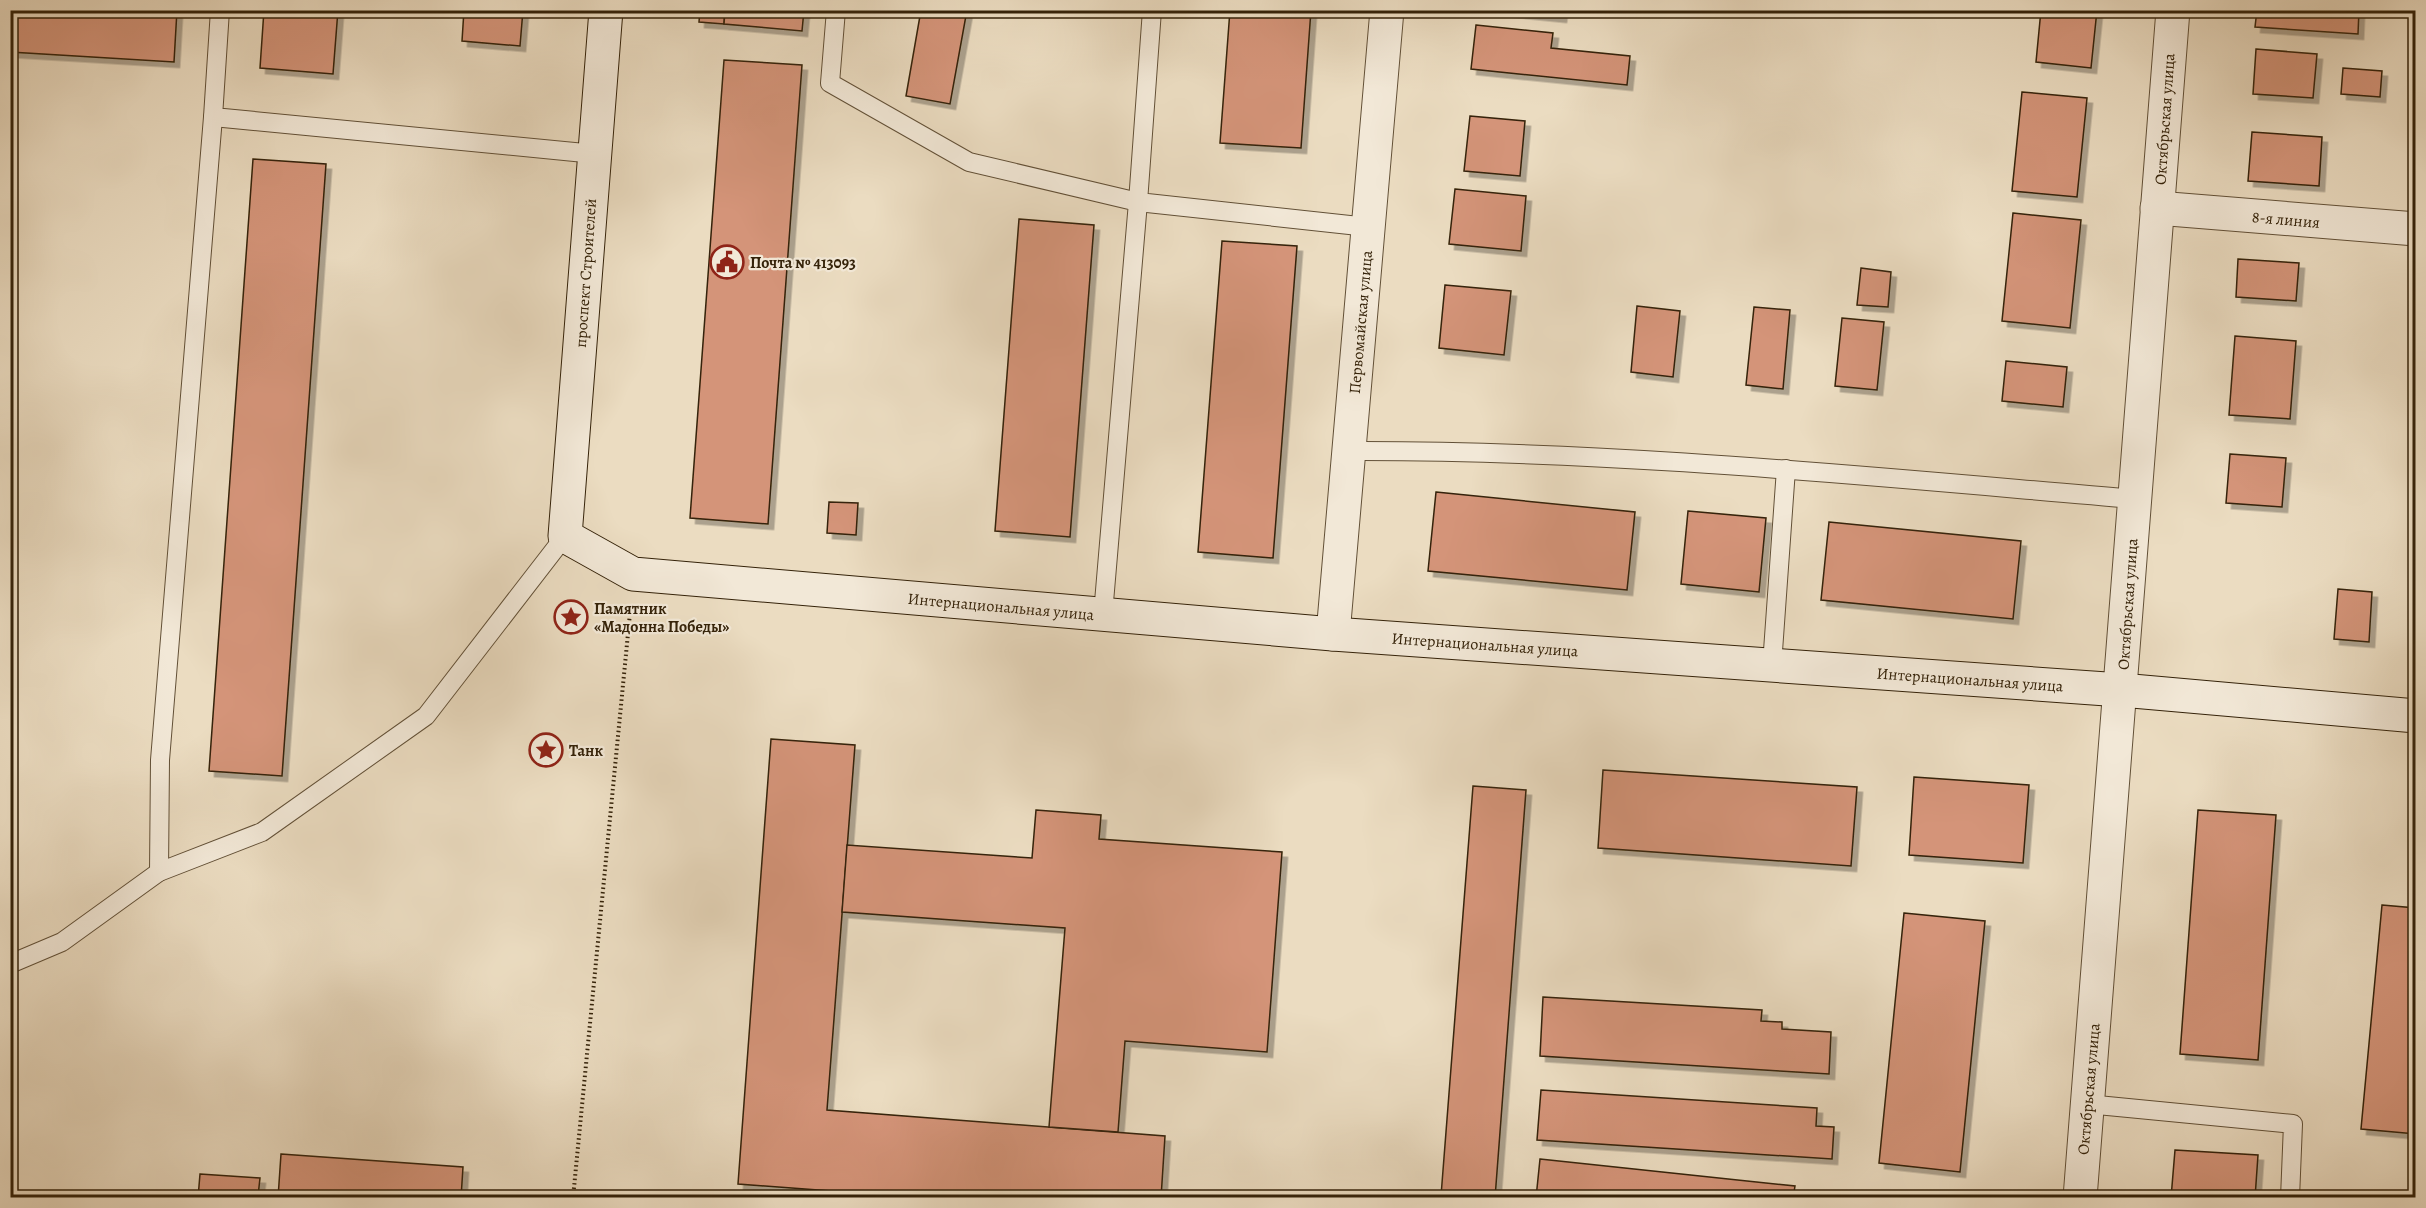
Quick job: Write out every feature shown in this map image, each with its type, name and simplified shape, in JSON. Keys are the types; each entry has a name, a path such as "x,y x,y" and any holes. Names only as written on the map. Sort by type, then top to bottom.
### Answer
{"street":[{"name":"проспект Строителей","path":"565,536 606,10"},
{"name":"Первомайская улица","path":"1334,634 1387,10"},
{"name":"Октябрьская улица","path":"2080,1197 2173,10"},
{"name":"8-я линия","path":"2157,208 2415,229"},
{"name":"Интернациональная улица","path":"565,536 633,574 1334,634 2121,690 2415,716"}],"lane":[{"path":"159,872 160,760 220,10"},
{"path":"836,10 830,83 969,162 1138,202 1368,227"},
{"path":"1103,614 1152,10"},
{"path":"213,117 595,154"},
{"path":"1349,451 1457,450 1786,469 2135,499"},
{"path":"1772,664 1786,469"},
{"path":"10,964 62,942 159,872 262,832 426,716 565,536"},
{"path":"2087,1104 2293,1124 2290,1197"}],"path":[{"path":"573,1197 633,574"}],"building":[{"path":"10,10 177,10 174,62 10,52"},
{"path":"264,10 338,10 333,74 260,68"},
{"path":"464,10 523,10 520,46 462,41"},
{"path":"700,10 725,10 724,24 699,22"},
{"path":"725,10 804,10 802,31 724,24"},
{"path":"921,10 967,10 950,104 906,96"},
{"path":"1230,10 1311,10 1301,148 1220,143"},
{"path":"1494,10 1562,10 1561,17"},
{"path":"2041,10 2097,10 2091,68 2036,62"},
{"path":"2257,10 2359,10 2358,34 2255,27"},
{"path":"1476,25 1553,33 1551,48 1630,56 1627,85 1471,69"},
{"path":"2256,49 2317,54 2313,98 2253,94"},
{"path":"724,60 802,65 768,524 690,518"},
{"path":"2343,68 2382,71 2380,97 2341,94"},
{"path":"2022,92 2087,98 2077,197 2012,191"},
{"path":"1470,116 1525,121 1520,176 1464,171"},
{"path":"2252,132 2322,137 2319,186 2248,181"},
{"path":"253,159 326,164 282,776 209,771"},
{"path":"1455,189 1526,196 1521,251 1449,244"},
{"path":"2013,213 2081,220 2070,328 2002,321"},
{"path":"1019,219 1094,225 1070,537 995,531"},
{"path":"1222,241 1297,246 1273,558 1198,552"},
{"path":"2238,259 2299,263 2296,301 2236,297"},
{"path":"1861,268 1891,272 1888,307 1857,305"},
{"path":"1445,285 1511,291 1504,355 1439,348"},
{"path":"1637,306 1680,311 1673,377 1631,372"},
{"path":"1754,307 1790,310 1783,389 1746,385"},
{"path":"1842,318 1884,322 1877,390 1835,386"},
{"path":"2235,336 2296,341 2290,419 2229,415"},
{"path":"2006,361 2067,367 2063,407 2002,401"},
{"path":"2230,454 2286,458 2282,507 2226,503"},
{"path":"1436,492 1635,512 1627,590 1428,571"},
{"path":"829,502 858,503 856,535 827,533"},
{"path":"1688,511 1766,518 1759,592 1681,584"},
{"path":"1829,522 2021,541 2013,619 1821,600"},
{"path":"2338,589 2372,592 2369,642 2334,639"},
{"path":"771,739 855,745 827,1110 1165,1136 1161,1198 925,1198 738,1184"},
{"path":"1603,770 1857,787 1851,866 1598,848"},
{"path":"1914,777 2029,785 2023,863 1909,855"},
{"path":"1473,786 1526,790 1495,1198 1441,1196"},
{"path":"1036,810 1101,815 1099,839 1282,852 1267,1052 1125,1041 1118,1132 1049,1127 1065,928 842,912 847,845 1032,858"},
{"path":"2198,810 2276,815 2258,1060 2180,1054"},
{"path":"2382,905 2416,908 2416,1134 2361,1129"},
{"path":"1904,913 1985,921 1960,1172 1879,1163"},
{"path":"1543,997 1762,1010 1761,1021 1782,1022 1782,1029 1831,1032 1829,1074 1540,1056"},
{"path":"1541,1090 1817,1108 1816,1126 1834,1127 1832,1159 1537,1140"},
{"path":"2175,1150 2258,1155 2255,1198 2171,1198"},
{"path":"281,1154 463,1167 461,1198 278,1198"},
{"path":"1540,1159 1795,1186 1793,1198 1536,1198"},
{"path":"200,1174 260,1178 258,1196 276,1198 198,1198"}],"place":[{"name":"Почта № 413093","path":"727,262"},
{"name":"Памятник «Мадонна Победы»","path":"571,617"},
{"name":"Танк","path":"546,750"}]}
